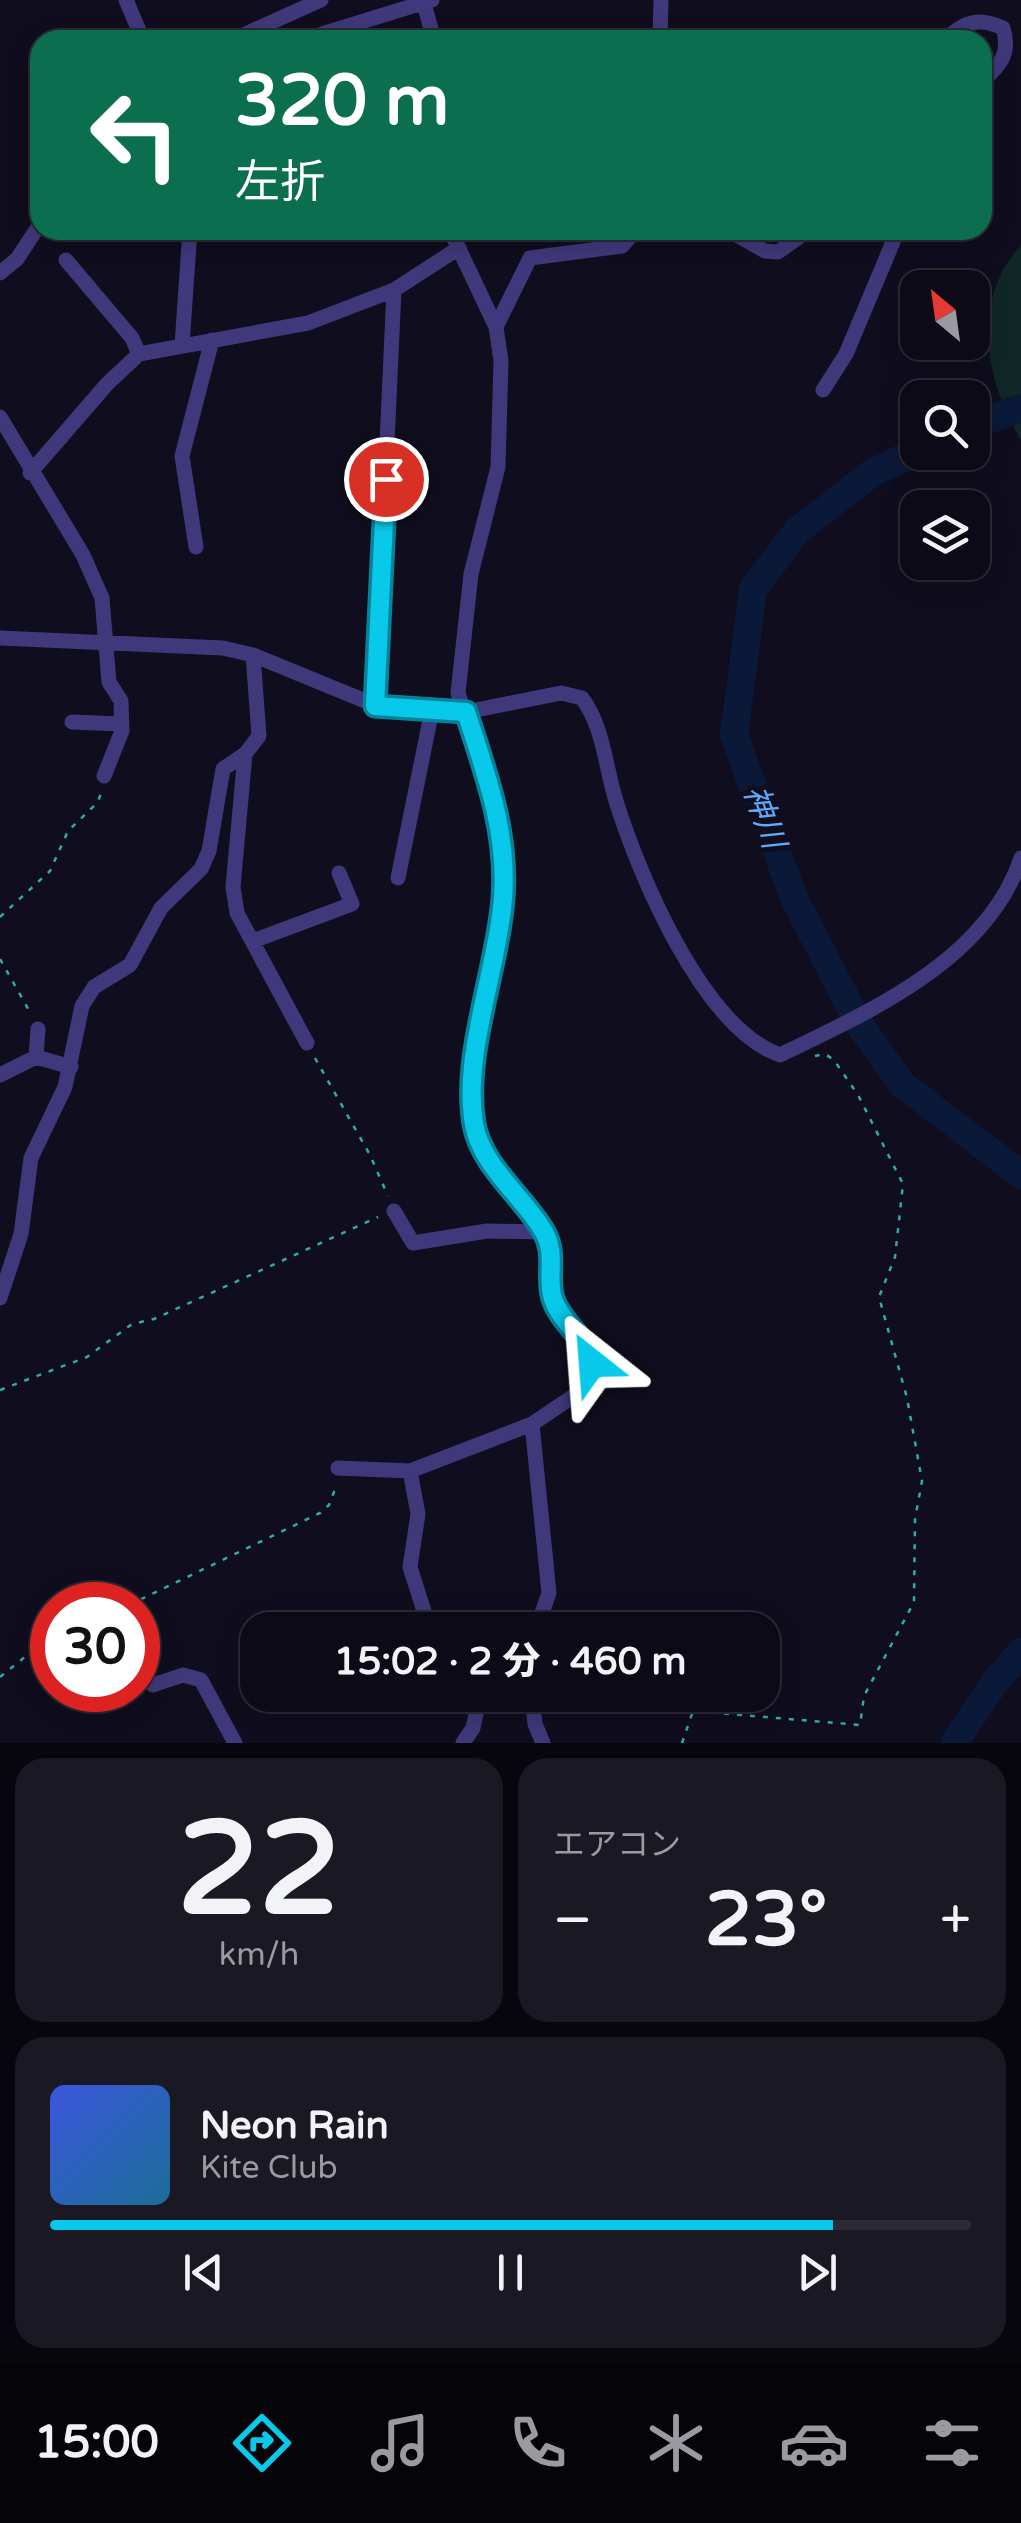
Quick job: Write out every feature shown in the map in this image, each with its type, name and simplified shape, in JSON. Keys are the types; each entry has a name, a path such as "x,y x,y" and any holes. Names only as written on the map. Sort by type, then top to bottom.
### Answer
{"street":[{"path":"126,0 139,30"},
{"path":"254,30 321,0"},
{"path":"660,0 660,30"},
{"path":"335,30 426,1 432,30"},
{"path":"958,30 970,21 986,20 1003,28 1007,42 1004,60 992,72"},
{"path":"0,273 30,239"},
{"path":"182,345 189,240"},
{"path":"338,1468 410,1471 532,1424 587,1386 592,1363 589,1349 552,1298 554,1261 544,1232 499,1174 474,1128 476,1066 503,900 504,866 500,819 458,693 471,574 498,467 501,361 496,327 455,240"},
{"path":"496,327 530,258 622,246 628,240"},
{"path":"745,240 765,251 778,252 795,240"},
{"path":"823,390 846,354 894,240"},
{"path":"30,473 107,384 139,354 308,323 394,290 459,248"},
{"path":"66,260 132,338 139,354"},
{"path":"375,706 394,290"},
{"path":"196,546 182,456 212,340"},
{"path":"0,417 95,579 108,641 109,682 120,700 122,724 104,776"},
{"path":"0,623 6,639 223,648 253,655 375,706 466,712 561,693 582,698 601,736 614,797 650,895 700,978 746,1036 764,1050 780,1055 887,998 948,959 986,923 1013,882 1021,858"},
{"path":"0,1298 21,1234 36,1139 65,1087 82,1006 94,987 130,965 161,908 201,869 209,850 223,768 245,754 259,736 253,655"},
{"path":"398,878 432,710"},
{"path":"72,722 122,724"},
{"path":"245,754 233,888 237,913 307,1043"},
{"path":"253,941 352,904 339,873"},
{"path":"36,1057 38,1029"},
{"path":"0,1075 36,1057 71,1067"},
{"path":"394,1211 414,1242 487,1231 544,1232"},
{"path":"532,1424 549,1593 542,1612"},
{"path":"410,1471 418,1514 410,1567 424,1612"},
{"path":"160,1682 183,1675 201,1680 236,1743"},
{"path":"463,1743 473,1728 476,1712"},
{"path":"533,1712 543,1743"}],"path":[{"path":"0,916 50,871 68,832 98,802 104,776"},
{"path":"0,959 38,1029"},
{"path":"0,1390 87,1357 132,1324 154,1319 279,1264 348,1228 394,1211 370,1155 307,1043"},
{"path":"682,1743 693,1711 860,1726 864,1696 914,1602 915,1519 922,1481 908,1398 879,1297 895,1257 903,1184 858,1096 834,1060 824,1054 811,1057"},
{"path":"160,1590 320,1513 336,1492 338,1468"},
{"path":"0,1677 30,1653"}],"green space":[{"path":"1021,245 1021,440 999,392 990,354 990,310 1005,267"}],"waterway":[{"name":"神川","path":"990,419 1021,408"},
{"name":"神川","path":"900,460 872,473 797,531 753,589 734,735 794,898 859,1024 902,1084 1021,1175"},
{"name":"神川","path":"954,1743 995,1682 1021,1652"}],"route":[{"path":"386,479 375,706 466,712 500,819 504,866 503,900 476,1066 474,1128 499,1174 544,1232 554,1261 552,1298 589,1349 592,1363"}]}
